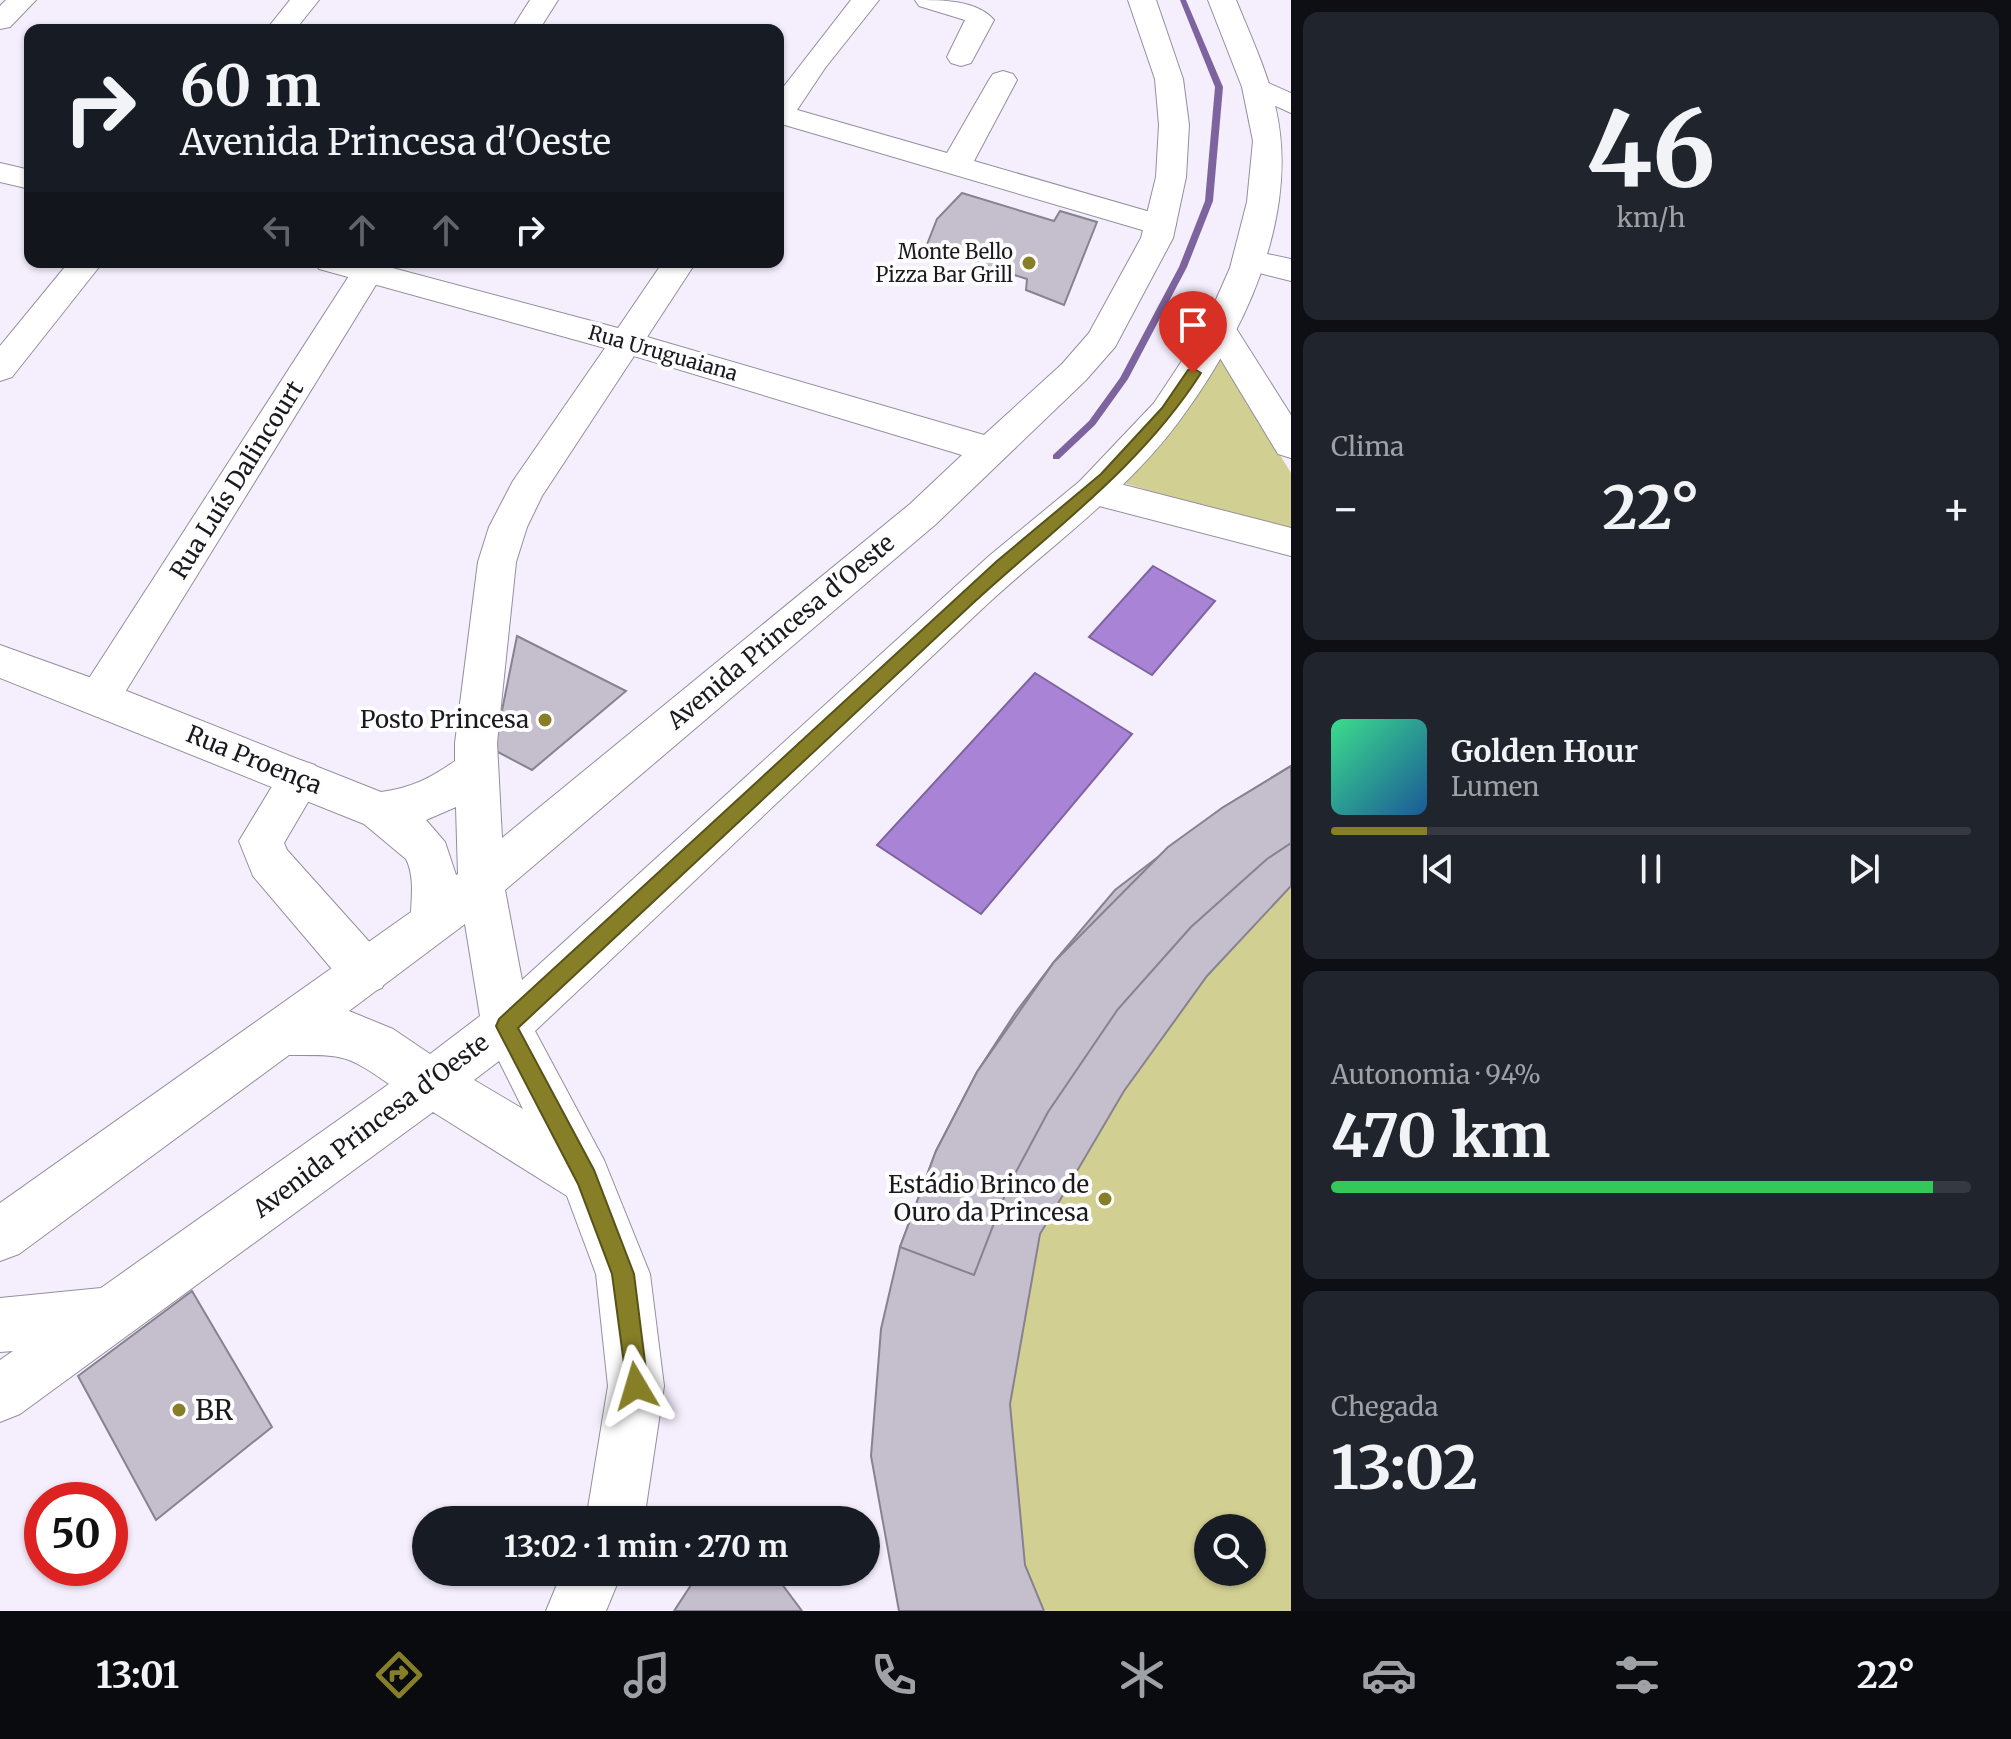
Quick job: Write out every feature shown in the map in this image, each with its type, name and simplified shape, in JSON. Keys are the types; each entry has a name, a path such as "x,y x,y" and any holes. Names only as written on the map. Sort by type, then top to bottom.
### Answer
{"main road":[{"path":"0,21 22,0"},
{"path":"285,24 305,0"},
{"path":"529,24 544,0"},
{"path":"784,108 814,63 865,0"},
{"path":"929,0 975,14 980,20 961,57"},
{"name":"Avenida Princesa d'Oeste","path":"0,1235 22,1203 282,1032 434,922 923,514 1074,372 1103,339 1129,296 1157,238 1171,177 1174,125 1169,79 1142,0"},
{"name":"Avenida Princesa d'Oeste","path":"0,1394 432,1084 506,1026 1003,566 1093,491 1167,412 1220,330 1248,260 1263,202 1274,95 1222,0"},
{"path":"956,165 1003,80"},
{"path":"784,116 1160,225"},
{"path":"0,172 24,178"},
{"path":"1248,260 1291,270"},
{"path":"0,369 82,268"},
{"name":"Rua Luís Dalincourt","path":"99,698 370,268"},
{"name":"Rua Uruguaiana","path":"374,268 992,451"},
{"path":"617,1506 636,1386 623,1274 586,1178 506,1026 481,883 476,743 497,562 508,527 526,491 676,268"},
{"path":"1220,330 1291,445"},
{"path":"1093,491 1291,542"},
{"name":"Rua Proença","path":"0,661 380,811 420,839 431,857 436,872 434,922"},
{"path":"380,811 415,808 434,800 477,769"},
{"path":"300,778 261,841 263,850 269,862 365,972"},
{"path":"282,1032 343,1032 376,1046 586,1178"},
{"path":"0,1325 114,1315"},
{"path":"576,1611 586,1586"}],"shaded area":[{"path":"1212,344 1291,473 1291,528 1215,510 1107,478"},
{"path":"1153,566 1215,601 1152,675 1089,637"},
{"path":"1035,673 1132,734 981,914 877,845"},
{"name":"Estádio Brinco de Ouro da Princesa","path":"1291,766 1291,1611 899,1611 871,1456 881,1329 900,1247 936,1151 977,1072 1016,1012 1115,890 1222,808"}],"building":[{"name":"Monte Bello Pizza Bar Grill","path":"962,193 1054,221 1060,211 1097,222 1064,305 1026,290 1027,279 926,247 937,219"},
{"name":"Posto Princesa","path":"517,636 626,691 532,770 494,750"},
{"path":"1291,766 1291,886 1207,976 1124,1091 1040,1234 1010,1404 1025,1565 1044,1611 899,1611 871,1456 881,1329 900,1247 936,1151 977,1072 1016,1012 1115,890 1222,808"},
{"path":"1291,766 1291,843 1267,859 1191,927 1118,1009 1048,1112 1008,1187 974,1275 900,1247 936,1151 977,1072 1054,962 1168,847 1222,808"},
{"name":"BR","path":"192,1291 272,1427 156,1520 78,1376"},
{"path":"690,1586 783,1586 802,1611 674,1611"}],"waterway":[{"path":"1056,457 1092,423 1124,379 1183,267 1209,201 1219,87 1183,0"}],"place":[{"name":"Monte Bello Pizza Bar Grill","path":"1029,263"},
{"name":"Posto Princesa","path":"545,720"},
{"name":"Estádio Brinco de Ouro da Princesa","path":"1105,1199"},
{"name":"BR","path":"179,1410"}],"route":[{"path":"636,1386 623,1274 586,1178 506,1026 1003,566 1107,478 1167,412 1193,373"}]}
